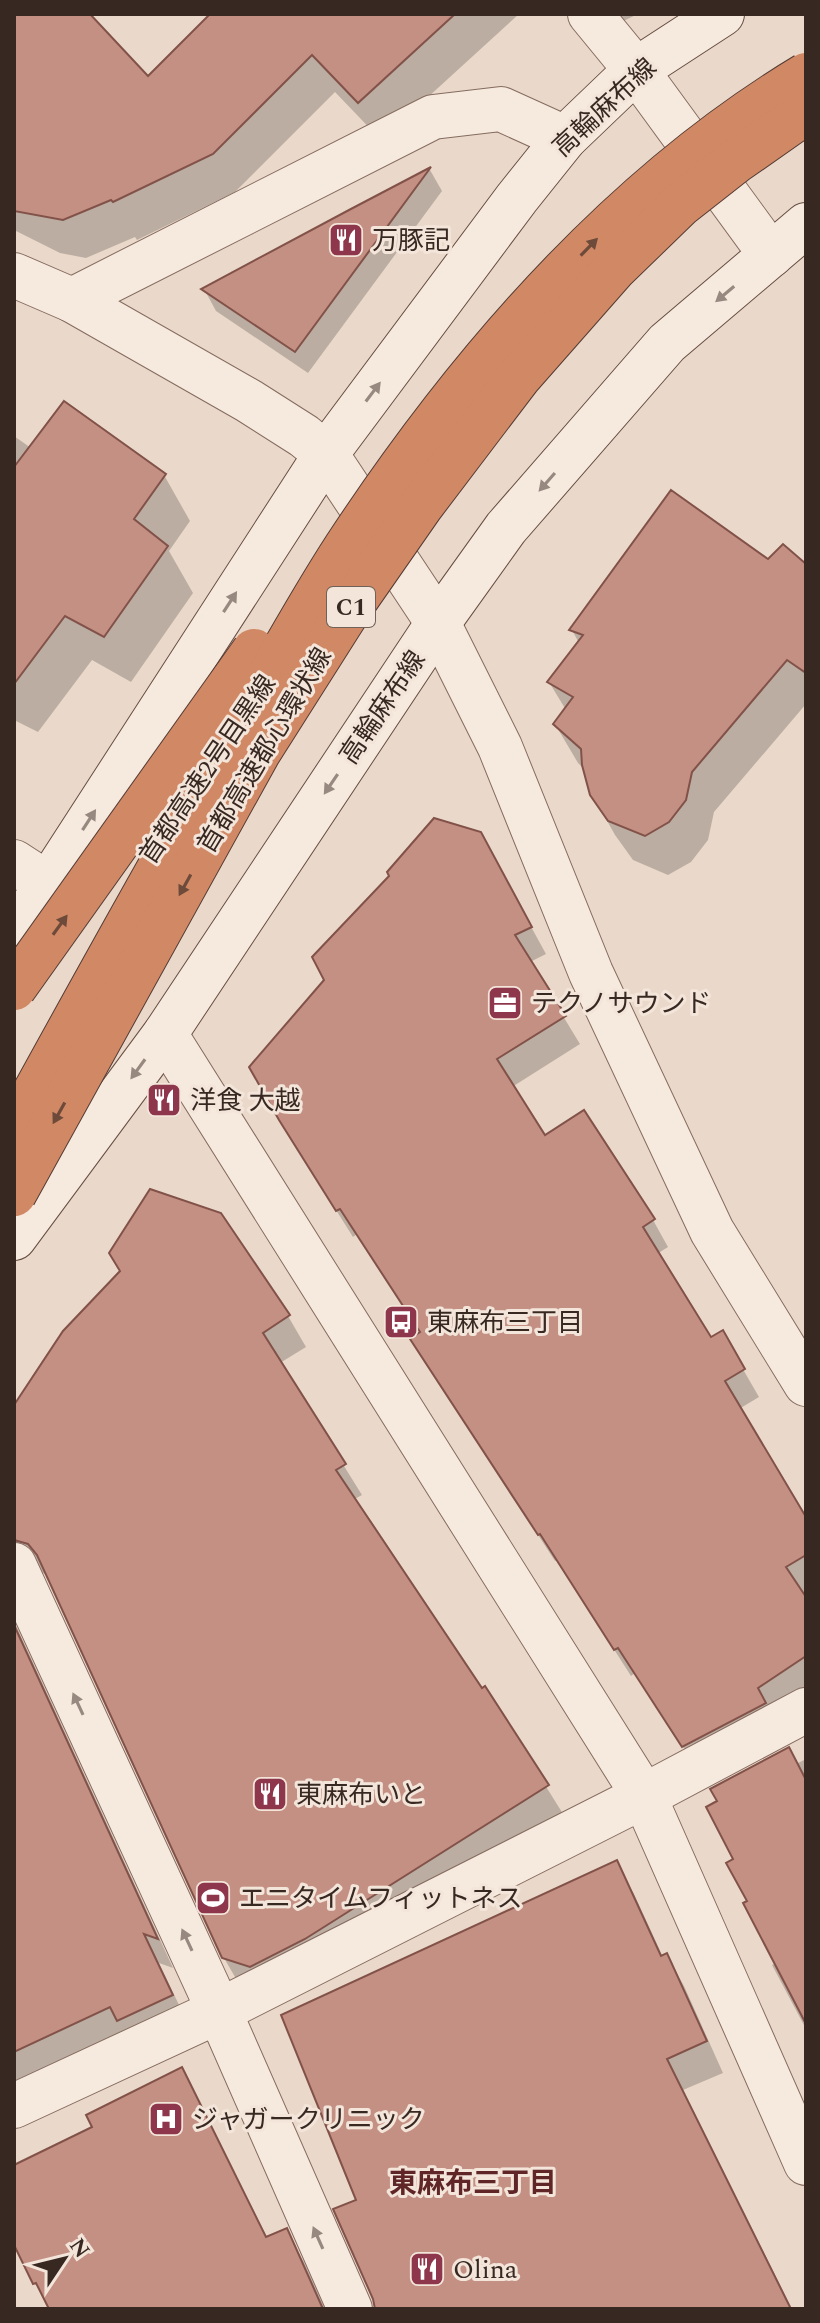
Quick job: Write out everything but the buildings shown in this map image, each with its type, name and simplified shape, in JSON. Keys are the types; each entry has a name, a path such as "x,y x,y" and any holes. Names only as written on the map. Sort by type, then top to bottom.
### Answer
{"highway":[{"name":"首都高速都心環状線","path":"14,1130 160,865 310,606 370,512 442,410 543,295 658,181 716,134 806,75"},
{"name":"首都高速都心環状線","path":"14,1194 258,753 350,608 430,493 519,377 614,269 680,205 806,112"},
{"name":"首都高速2号目黒線","path":"14,1066 220,745 340,574 429,462 515,365 592,285 680,205"},
{"name":"首都高速2号目黒線","path":"14,988 337,535 442,410"}],"street":[{"path":"590,14 636,70 771,255"},
{"name":"高輪麻布線","path":"14,932 31,873 326,454 517,198 565,138 636,70 722,14"},
{"path":"72,300 433,117 501,109 565,138"},
{"name":"高輪麻布線","path":"14,1238 165,1034 438,623 506,528 667,343 806,225"},
{"path":"14,275 72,300 249,401 326,454 438,623 500,747 591,973 712,1231 806,1384"},
{"path":"165,1034 644,1796 806,2163"},
{"path":"14,1565 219,2011 350,2309"},
{"path":"14,2106 219,2011 644,1796 806,1710"}],"place":[{"name":"万豚記","path":"346,240"},
{"name":"テクノサウンド","path":"505,1003"},
{"name":"洋食 大越","path":"164,1100"},
{"name":"東麻布三丁目","path":"401,1322"},
{"name":"東麻布いと","path":"270,1794"},
{"name":"エニタイムフィットネス","path":"213,1898"},
{"name":"ジャガークリニック","path":"166,2119"},
{"name":"Olina","path":"427,2269"}],"district":[{"name":"東麻布三丁目","path":"473,2182"}]}
